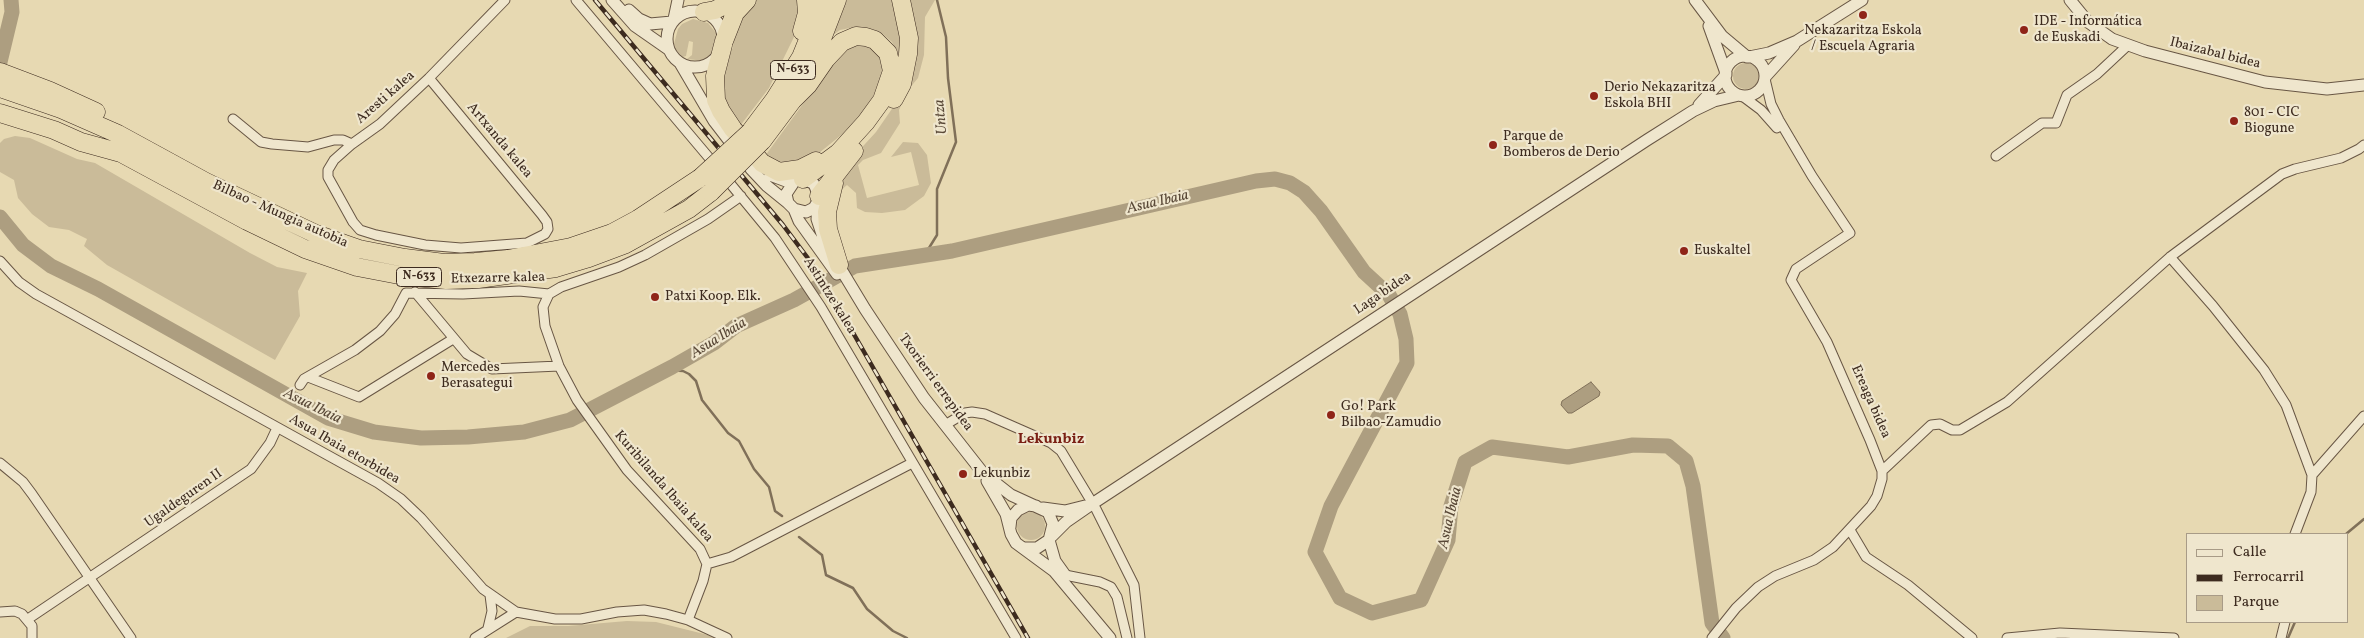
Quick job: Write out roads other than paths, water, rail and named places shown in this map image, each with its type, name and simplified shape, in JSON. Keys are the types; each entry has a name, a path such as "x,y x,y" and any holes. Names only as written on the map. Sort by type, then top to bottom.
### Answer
{"highway":[{"path":"704,12 715,10 735,0"},
{"path":"747,0 735,13 721,48 715,76 716,100 733,129 762,163 779,172 800,169 847,144"},
{"path":"752,134 804,28 807,13 806,0"},
{"name":"Bilbao - Mungia autobia","path":"12,103 54,130 81,142 121,153 280,238 331,258 382,272 446,280 508,276 556,268 586,259 626,244 671,219 752,134 792,72 812,32 824,0"},
{"name":"Bilbao - Mungia autobia","path":"12,103 50,90 108,118 211,174 265,209 335,241 382,255 444,263 508,259 571,247 612,233 705,185 730,151 792,100 820,44 837,0"},
{"path":"819,198 841,166 883,116 902,84 907,66 909,38 902,0"},
{"path":"792,100 808,85 826,59 842,42 856,36 866,37 882,46 891,63 890,82 875,110 847,144 828,162 798,180"},
{"path":"0,72 12,103"},
{"path":"0,88 12,103"},
{"path":"837,267 828,229 827,212 830,192 841,166"}],"street":[{"name":"Aresti kalea","path":"233,119 261,142 308,146 334,140 343,140 352,144 380,124 429,78 505,0"},
{"name":"Astintze kalea","path":"576,0 775,238 815,297 1016,638"},
{"path":"612,0 635,26 668,49 680,63 690,67 702,66 721,48"},
{"path":"620,0 639,19 650,24 673,20 691,11 704,12"},
{"path":"668,49 667,35 678,0"},
{"path":"690,0 717,21 722,30 721,48 709,80 714,106 726,125 754,160 769,174 777,179 798,180 814,184 819,198 814,208 806,212 791,206 786,194 798,180"},
{"path":"1694,0 1722,36 1748,57 1761,64 1765,78"},
{"path":"1726,74 1733,61 1769,54 1797,42 1862,0"},
{"name":"Ibaizabal bidea","path":"2071,2 2088,22 2112,39 2127,46 2265,82 2327,89 2364,85"},
{"path":"1703,13 1729,87 1740,95 1752,95 1758,91 1765,78 1797,42"},
{"path":"1996,156 2042,123 2056,123 2067,96 2097,74 2127,46"},
{"name":"Txorierri errepidea","path":"680,63 714,122 750,168 767,186 791,206 799,221 837,267"},
{"name":"Laga bidea","path":"1692,111 1726,74"},
{"name":"Artxanda kalea","path":"352,144 334,160 328,170 328,178 352,222 360,230 425,245 480,247 527,243 540,239 548,229 547,222 429,78"},
{"name":"Ereaga bidea","path":"1765,78 1771,104 1798,153 1850,233 1796,269 1790,280 1827,342 1882,471"},
{"name":"Laga bidea","path":"1050,538 1066,522 1092,504 1385,310 1692,111 1714,101 1740,95"},
{"name":"Ereaga bidea","path":"1740,95 1772,120 1786,141 1798,153"},
{"path":"1712,638 1758,586 1825,554 1850,530 1871,506 1877,496 1882,471 1930,425 1940,424 1952,430 1960,430 2007,402 2170,257 2282,174 2341,158 2364,145"},
{"name":"Etxezarre kalea","path":"415,292 462,294 519,290 549,294 561,287 619,267 645,255 708,219 741,196"},
{"name":"Txorierri errepidea","path":"819,198 817,220 819,229 837,267 924,398 983,473 1001,504 1016,543 1054,571 1110,638"},
{"path":"2170,257 2213,306 2275,385 2298,433 2312,475 2311,492 2294,533"},
{"name":"Asua Ibaia etorbidea","path":"0,261 19,282 36,294 378,483 401,499 421,518 456,560 490,595 516,612 555,619 580,619 617,612 644,610 688,620 727,638"},
{"path":"300,385 308,377 372,338 395,314 406,293 415,292 467,354 492,369 560,366"},
{"name":"Kuribilanda Ibaia kalea","path":"549,294 543,308 543,317 550,343 577,400 626,470 700,549 707,564"},
{"path":"308,377 359,396 453,339"},
{"path":"945,425 965,413 985,414 1051,443 1060,451 1092,504 1134,585 1140,638"},
{"path":"2312,475 2364,416"},
{"name":"Ugaldeguren II","path":"28,619 251,469 270,443 277,428"},
{"path":"688,620 703,581 707,564 731,557 912,462"},
{"path":"0,463 23,482 132,638"},
{"name":"Txorierri errepidea","path":"983,473 1011,494 1041,507"},
{"path":"1010,528 1011,518 1018,510 1028,506 1065,511 1092,504"},
{"path":"1041,507 1048,512 1053,524 1050,538 1055,560 1065,575 1117,638"},
{"path":"1850,530 1866,557 1908,585 1972,638"},
{"path":"1025,548 1037,548 1050,538"},
{"path":"1065,575 1100,582 1110,587 1117,598 1127,638"},
{"path":"488,628 492,611 490,595"},
{"path":"0,612 15,610 28,619 32,626 32,638"},
{"path":"474,638 516,612"},
{"path":"2281,638 2285,623"},
{"path":"2007,638 2060,633 2174,638"}],"waterway":[{"name":"Asua Ibaia","path":"0,62 12,12 11,0"},
{"name":"Untza","path":"924,256 937,235 937,189 956,142 948,78 946,37 937,0"},
{"name":"Asua Ibaia","path":"0,217 23,245 51,266 98,289 328,418 374,432 421,438 468,437 524,432 570,420 672,367 714,343 736,326 794,300 855,266 952,251 1256,181 1275,179 1290,183 1304,192 1321,211 1364,272 1389,295 1400,314 1406,339 1407,363 1331,506 1315,552 1340,598 1372,613 1421,600 1448,540 1451,506 1465,462 1492,447 1568,457 1633,445 1668,446 1686,461 1693,486 1712,623 1723,638"},
{"path":"667,370 683,371 696,381 702,400 728,433 739,441 754,469 769,487 775,511 782,516"},
{"path":"2347,533 2364,519"},
{"path":"799,537 822,555 826,575 853,588 867,609 893,631 907,638"},
{"path":"2288,638 2295,623"}],"railway":[{"path":"595,0 783,225 807,257 828,289 1028,638"}],"place":[{"name":"Nekazaritza Eskola / Escuela Agraria","path":"1863,15"},
{"name":"IDE - Informática de Euskadi","path":"2024,30"},
{"name":"Derio Nekazaritza Eskola BHI","path":"1594,96"},
{"name":"801 - CIC Biogune","path":"2234,121"},
{"name":"Parque de Bomberos de Derio","path":"1493,145"},
{"name":"Euskaltel","path":"1684,251"},
{"name":"Patxi Koop. Elk.","path":"655,297"},
{"name":"Mercedes Berasategui","path":"431,376"},
{"name":"Go! Park Bilbao-Zamudio","path":"1331,415"},
{"name":"Lekunbiz","path":"963,474"}],"district":[{"name":"Lekunbiz","path":"1051,440"}]}
